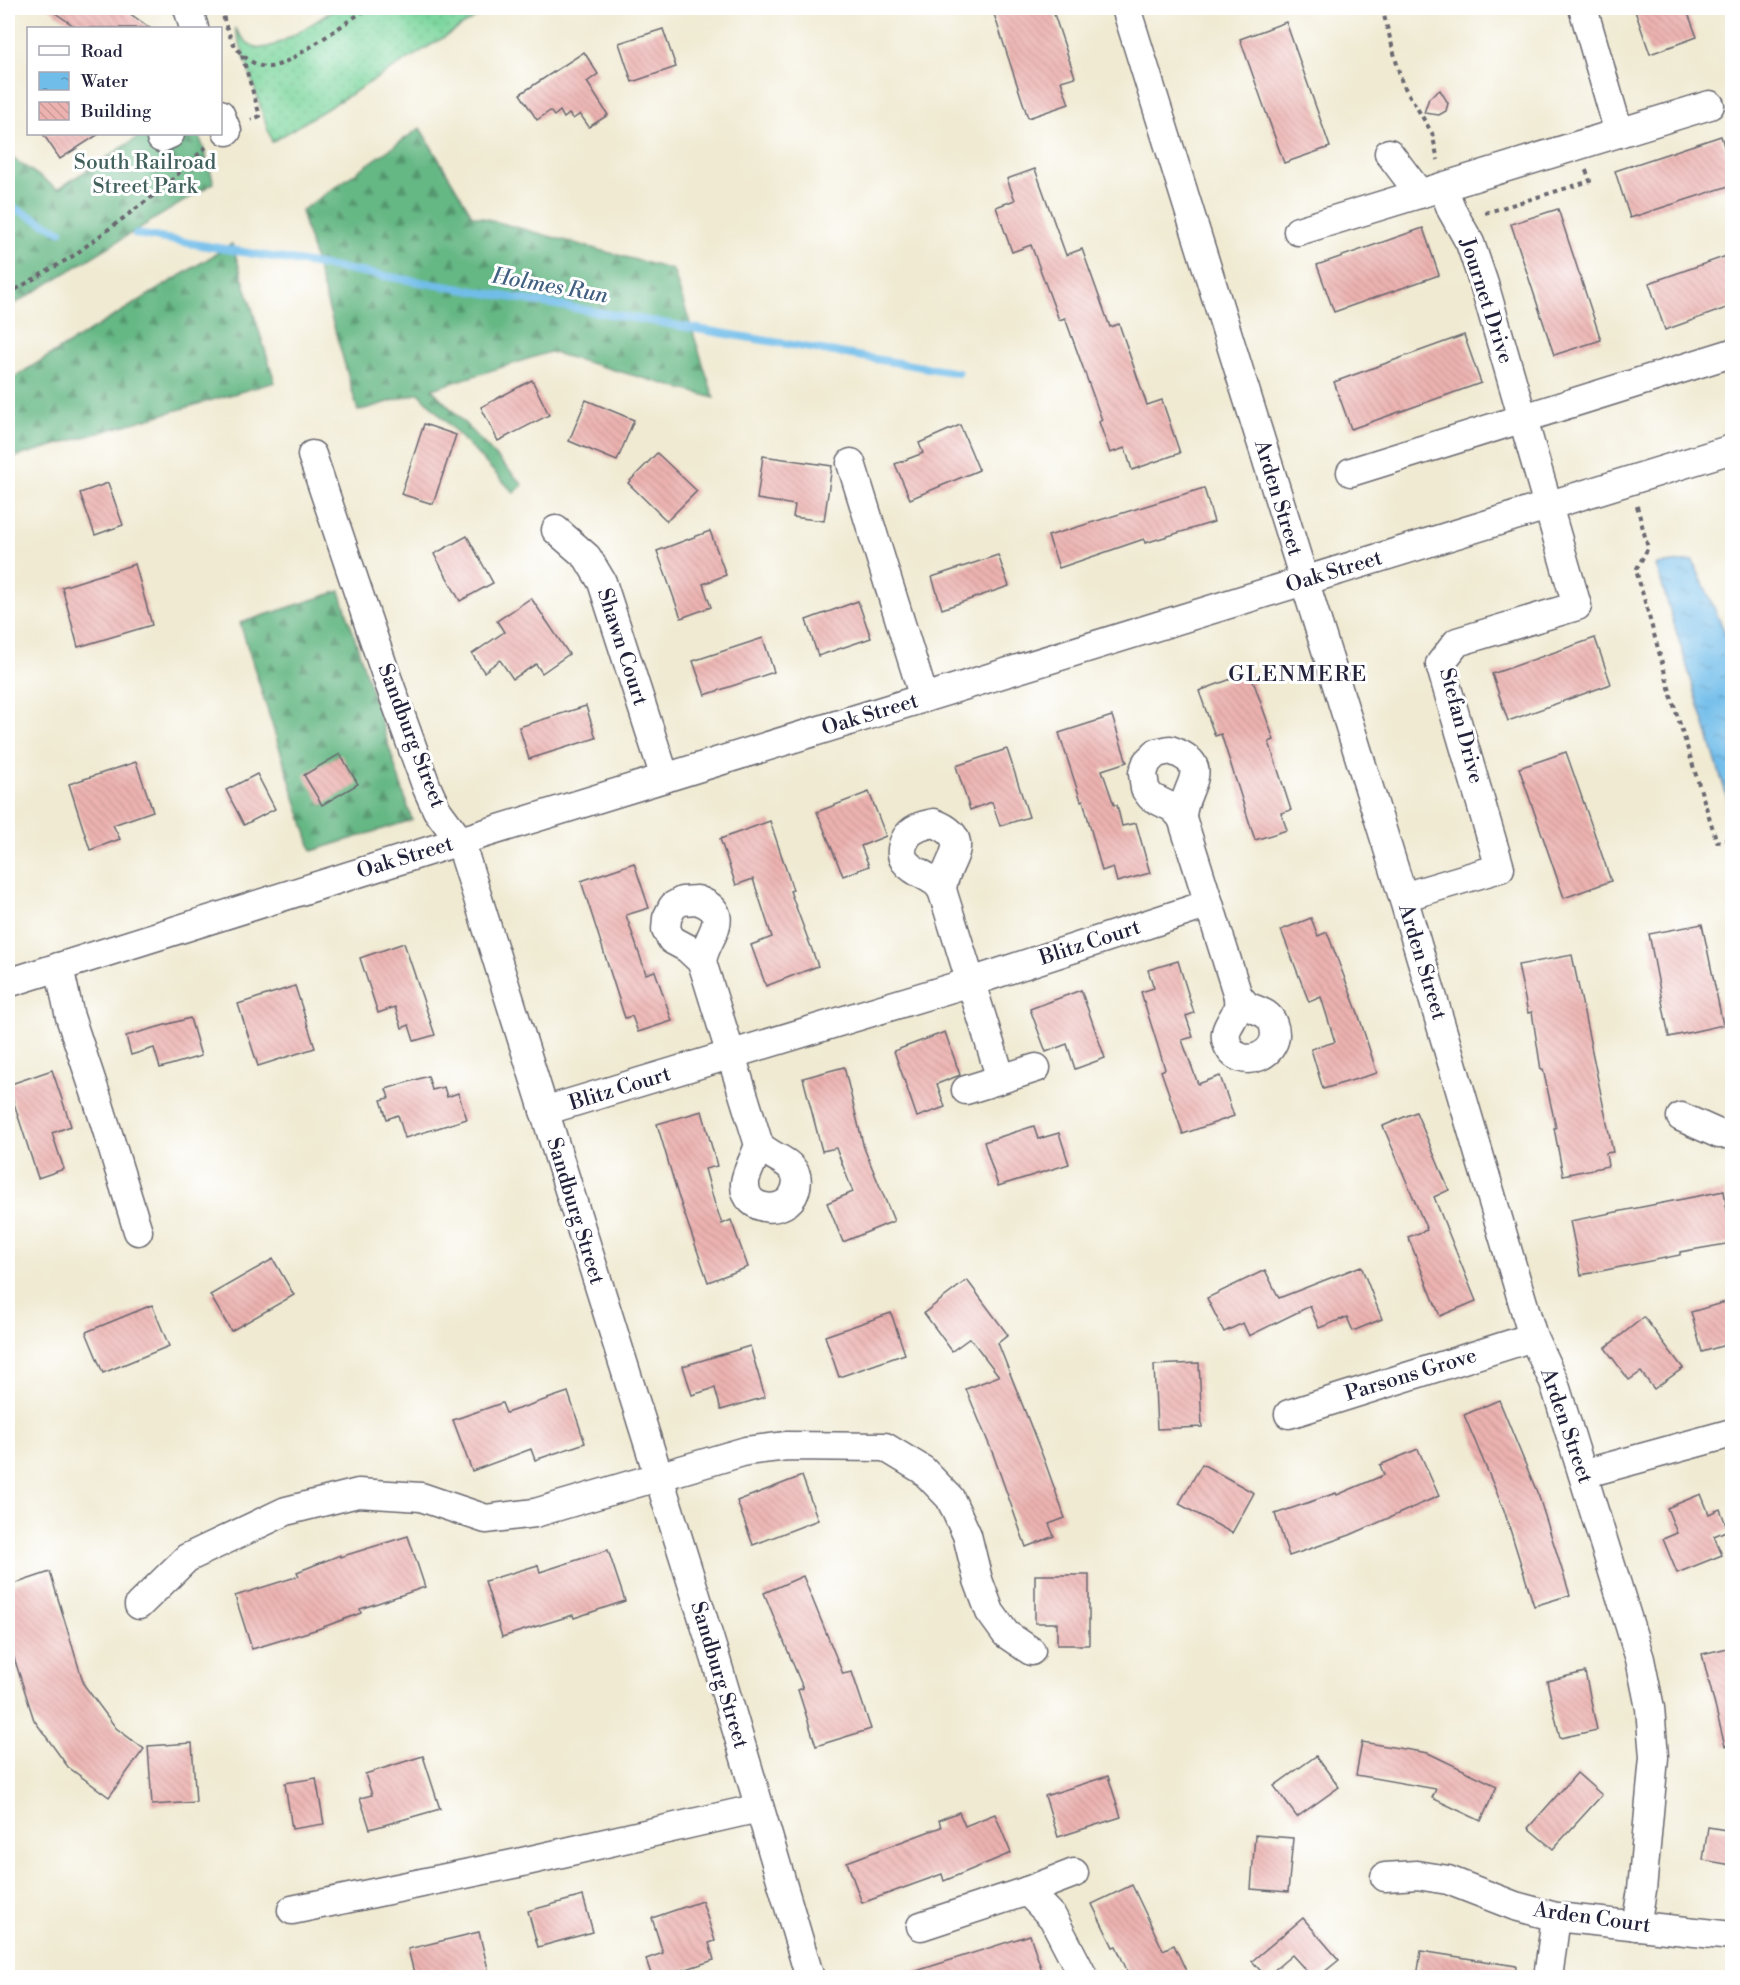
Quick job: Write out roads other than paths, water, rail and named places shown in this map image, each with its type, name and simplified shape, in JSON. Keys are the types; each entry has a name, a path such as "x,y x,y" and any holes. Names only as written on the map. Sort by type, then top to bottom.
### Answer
{"street":[{"path":"188,8 194,27"},
{"name":"Arden Street","path":"1126,8 1403,897 1533,1337 1554,1382 1640,1659 1650,1708 1654,1756 1642,1890 1636,1926"},
{"path":"1583,8 1618,133"},
{"path":"1298,231 1710,105"},
{"name":"Journet Drive","path":"1389,153 1452,211 1470,243 1549,506"},
{"path":"1351,472 1732,353"},
{"name":"Oak Street","path":"8,983 1732,448"},
{"name":"Sandburg Street","path":"312,455 385,672 427,788 437,810 460,841 716,1660 810,1977"},
{"path":"851,463 924,698"},
{"name":"Stefan Drive","path":"1403,897 1500,868 1440,664 1457,642 1577,606 1549,506"},
{"name":"Shawn Court","path":"556,530 587,557 602,582 665,778"},
{"path":"1182,818 1238,996"},
{"path":"942,890 1001,1079"},
{"name":"Blitz Court","path":"544,1111 970,982 1209,904"},
{"path":"702,962 759,1145"},
{"path":"59,967 70,1017 138,1231"},
{"path":"966,1090 1036,1068"},
{"path":"1681,1117 1719,1134 1732,1134"},
{"name":"Parsons Grove","path":"1289,1414 1533,1337"},
{"path":"1583,1474 1732,1433"},
{"path":"139,1605 187,1558 286,1511 358,1493 421,1497 486,1520 535,1513 746,1451 787,1446 885,1447 923,1470 950,1498 967,1535 978,1580 990,1612 1006,1634 1031,1651"},
{"path":"292,1910 518,1863 759,1808"},
{"path":"921,1926 1074,1874"},
{"name":"Arden Court","path":"1385,1877 1417,1875 1448,1880 1515,1906 1556,1917 1732,1936"},
{"path":"1027,1891 1053,1918 1084,1977"},
{"path":"1548,1977 1556,1917"}],"water":[{"path":"1693,561 1732,648 1732,806 1730,807 1656,565"}],"waterway":[{"name":"Holmes Run","path":"8,205 60,231"},
{"name":"Holmes Run","path":"136,234 958,373"}],"district":[{"name":"GLENMERE","path":"1298,674"}],"park label":[{"name":"South Railroad Street Park","path":"145,175"}]}
